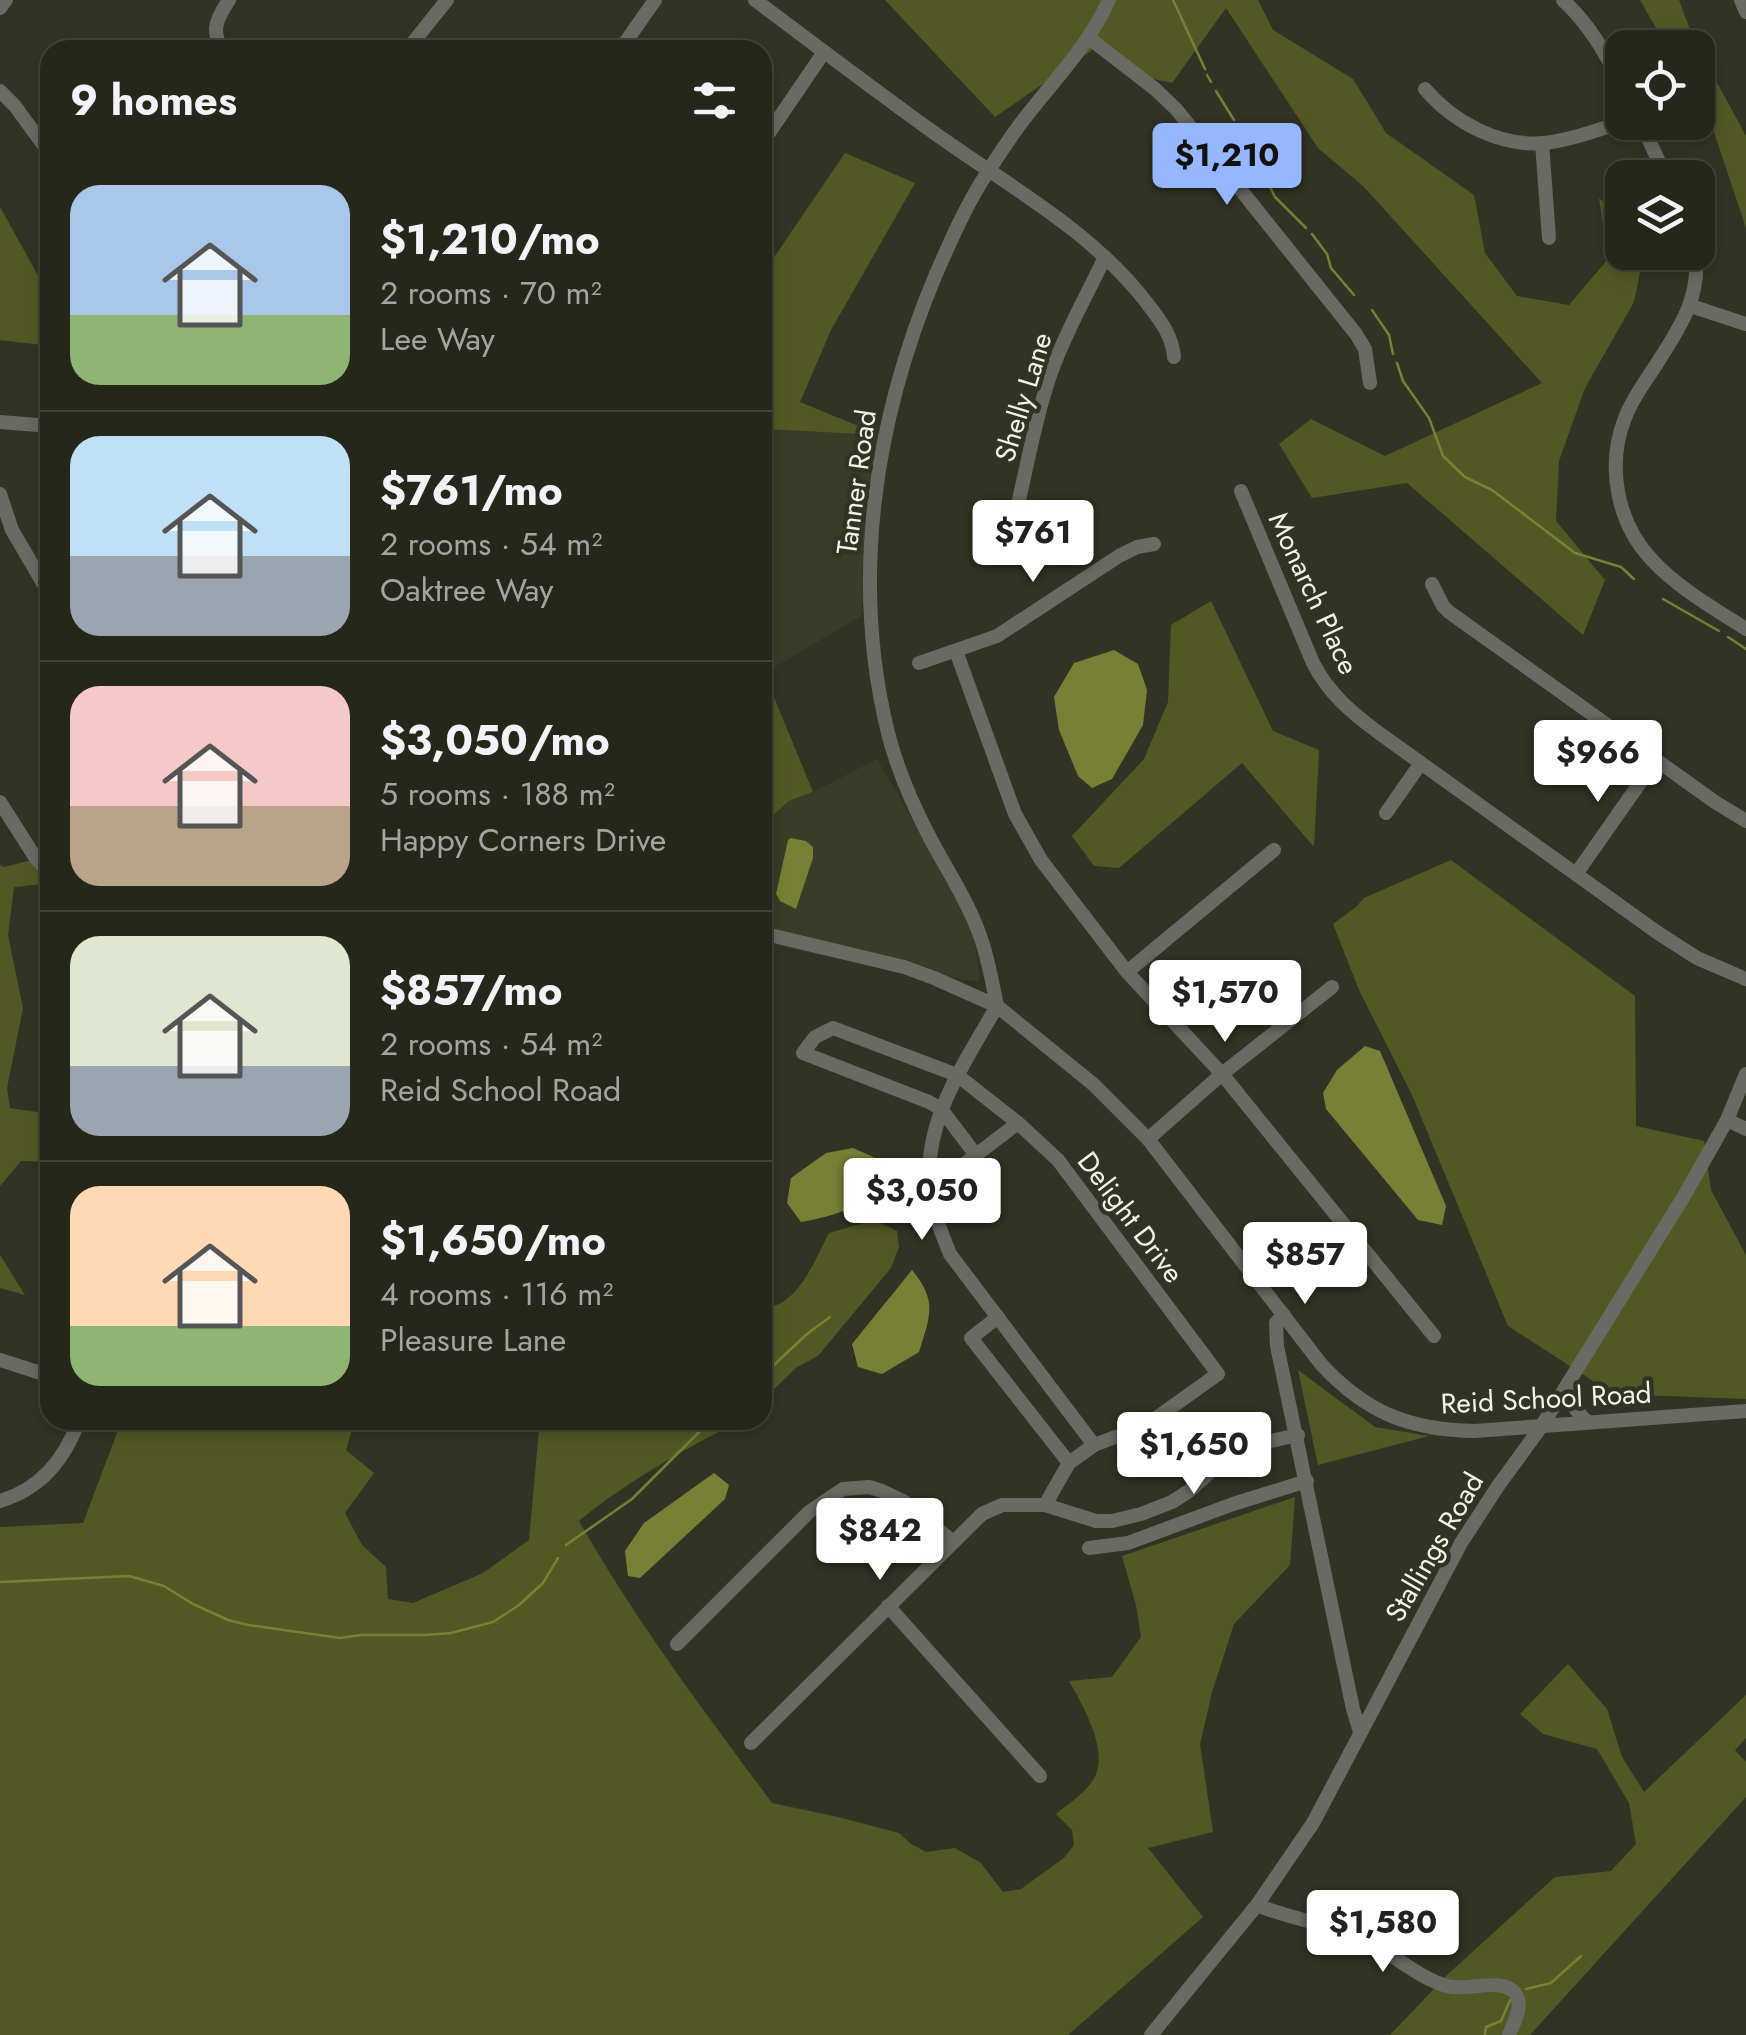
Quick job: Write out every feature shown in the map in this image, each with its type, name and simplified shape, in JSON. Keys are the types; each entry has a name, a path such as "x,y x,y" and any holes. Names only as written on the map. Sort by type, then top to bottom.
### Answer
{"street":[{"path":"0,8 6,0"},
{"path":"217,40 218,15 229,0"},
{"path":"415,40 447,0"},
{"path":"627,40 655,0"},
{"path":"755,0 1050,212 1105,257 1130,280 1162,322 1174,356"},
{"name":"Tanner Road","path":"997,1006 978,930 927,833 896,761 886,726 869,596 873,505 895,391 924,303 963,215 1020,123 1088,38 1110,0"},
{"path":"1563,0 1589,27 1605,52"},
{"path":"1741,0 1746,12"},
{"path":"1088,38 1155,89 1189,124 1356,334 1364,350 1370,383"},
{"path":"772,128 824,52"},
{"path":"1425,89 1444,108 1482,132 1504,139 1542,143 1605,127"},
{"path":"0,90 40,140"},
{"path":"1542,143 1549,238"},
{"name":"Shelly Lane","path":"1020,500 1033,434 1052,371 1105,257"},
{"path":"1696,270 1691,306 1625,417 1616,459 1618,494 1630,528 1652,561 1746,629"},
{"path":"1691,306 1746,324"},
{"path":"0,422 40,425"},
{"name":"Monarch Place","path":"1241,491 1313,663 1353,714 1697,958 1746,979"},
{"path":"0,494 12,530 40,578"},
{"path":"919,663 997,636 1119,556 1154,544"},
{"path":"1432,584 1450,612 1746,821"},
{"path":"956,651 1015,814 1041,860 1127,972 1222,1074 1434,1336"},
{"path":"1576,874 1656,760"},
{"path":"1386,813 1421,763"},
{"path":"0,802 40,862"},
{"path":"1127,972 1274,850"},
{"name":"Reid School Road","path":"772,935 904,967 997,1006 1093,1084 1148,1139 1332,1376 1370,1406 1399,1420 1431,1428 1491,1430 1746,1411"},
{"path":"1148,1139 1332,986"},
{"path":"997,1006 941,1109 930,1156 930,1190 936,1220 950,1254 1094,1445"},
{"name":"Delight Drive","path":"941,1109 803,1053 815,1036 833,1028 958,1076 1058,1160 1218,1374 1145,1426 1094,1445 1069,1463 1046,1505"},
{"name":"Stallings Road","path":"1151,2035 1257,1905 1313,1823 1461,1543 1541,1427 1684,1196 1727,1120 1746,1074"},
{"path":"941,1109 976,1154"},
{"path":"1727,1120 1746,1129"},
{"path":"930,1190 1018,1123"},
{"path":"1282,1314 1275,1332 1360,1732"},
{"path":"998,1318 972,1338 1069,1463"},
{"path":"0,1360 40,1373"},
{"path":"1569,1382 1572,1408 1588,1422"},
{"path":"0,1501 49,1473 66,1451 75,1430"},
{"path":"1491,1430 1507,1441 1514,1463"},
{"path":"751,1743 982,1514 1002,1505 1046,1505 1096,1522 1112,1522 1172,1502 1232,1453 1298,1436"},
{"path":"1089,1548 1128,1543 1307,1481"},
{"path":"677,1644 809,1512 843,1489 868,1487 882,1491 903,1502 952,1541"},
{"path":"888,1606 1040,1776"},
{"path":"1257,1905 1362,1938 1443,1986 1510,1988 1518,1997 1519,2006 1509,2035"}],"shaded area":[{"path":"885,0 1258,0 1273,30 1353,79 1386,133 1474,195 1485,253 1517,296 1569,305 1605,263 1605,270 1641,270 1634,302 1585,388 1559,461 1556,521 1605,580 1583,635 1407,483 1312,498 1279,444 1311,419 1385,456 1542,383 1364,187 1318,148 1226,8 1172,83 1123,72 1095,48 995,117"},
{"path":"1640,0 1679,0 1690,30 1657,30"},
{"path":"1715,79 1746,136 1746,228 1715,135"},
{"path":"845,153 915,183 831,330 800,402 880,435 772,429 772,260"},
{"path":"1599,198 1605,203 1605,239"},
{"path":"0,207 40,279 40,345 0,340"},
{"path":"772,430 880,435 861,616 772,669"},
{"path":"1211,601 1273,731 1319,750 1314,847 1242,763 1119,868 1094,866 1072,836 1144,759 1168,702 1171,625"},
{"path":"1114,650 1138,664 1147,690 1143,725 1112,779 1092,788 1078,776 1059,730 1054,697 1074,663"},
{"path":"772,692 813,792 789,801 772,816"},
{"path":"877,759 973,929 980,982 772,944 772,815 789,801"},
{"path":"791,838 813,847 796,909 780,901 776,894"},
{"path":"40,858 40,884 14,887 8,935 23,1008 7,1088 10,1108 40,1112 40,1162 21,1161 0,1186 0,865"},
{"path":"1451,860 1635,996 1636,1126 1704,1141 1711,1190 1746,1255 1746,1399 1613,1394 1508,1326 1412,1095 1359,990 1333,924 1364,898"},
{"path":"1365,1046 1380,1051 1446,1206 1442,1225 1418,1220 1326,1109 1323,1093 1337,1070"},
{"path":"853,1148 887,1163 893,1180 863,1203 801,1222 787,1203 791,1178 826,1153"},
{"path":"874,1220 897,1231 899,1247 891,1268 818,1356 797,1367 772,1391 772,1306 786,1300 804,1280 829,1233"},
{"path":"0,1255 25,1295 0,1288"},
{"path":"912,1270 929,1300 919,1352 882,1374 858,1367 852,1344"},
{"path":"1298,1370 1375,1427 1429,1436 1318,1465"},
{"path":"118,1430 352,1430 346,1450 374,1473 345,1513 362,1545 386,1567 388,1599 413,1603 483,1573 529,1540 539,1430 722,1430 657,1466 579,1521 601,1558 772,1803 899,1833 926,1852 955,1848 981,1863 1003,1892 1021,1889 1064,1858 1074,1845 1072,1830 1056,1814 1091,1783 1099,1759 1094,1731 1069,1681 1112,1677 1141,1637 1122,1556 1295,1497 1290,1565 1234,1624 1212,1692 1200,1744 1213,1832 1148,1848 1203,1917 1068,2035 0,2035 0,1527 83,1523"},
{"path":"714,1473 729,1485 725,1499 640,1578 628,1576 625,1551 644,1523"},
{"path":"1568,1664 1607,1709 1622,1757 1644,1792 1746,1695 1746,1738 1735,1750 1746,1762 1746,1797 1530,2035 1390,2035 1448,1974 1555,1877 1611,1871 1636,1844 1629,1803 1597,1749 1543,1734 1520,1714"}],"waterway":[{"path":"1173,0 1205,69"},
{"path":"1207,75 1211,82"},
{"path":"1216,91 1234,120"},
{"path":"1237,126 1254,157"},
{"path":"1258,165 1265,179"},
{"path":"1269,185 1275,197 1306,228"},
{"path":"1312,234 1327,254 1331,268 1354,295"},
{"path":"1372,310 1389,335 1393,354"},
{"path":"1397,363 1403,381 1429,418 1443,456 1465,477 1492,490 1575,553 1621,567 1634,579"},
{"path":"1663,599 1719,631"},
{"path":"1728,637 1746,649"},
{"path":"772,1367 830,1317"},
{"path":"566,1545 632,1499 701,1430"},
{"path":"0,1582 129,1576 164,1586 193,1604 248,1625 340,1638 426,1635 493,1622 543,1583 558,1558"},
{"path":"1526,1989 1551,1983 1581,1956"},
{"path":"1485,2035 1486,2027 1501,2021 1510,2000"}]}
